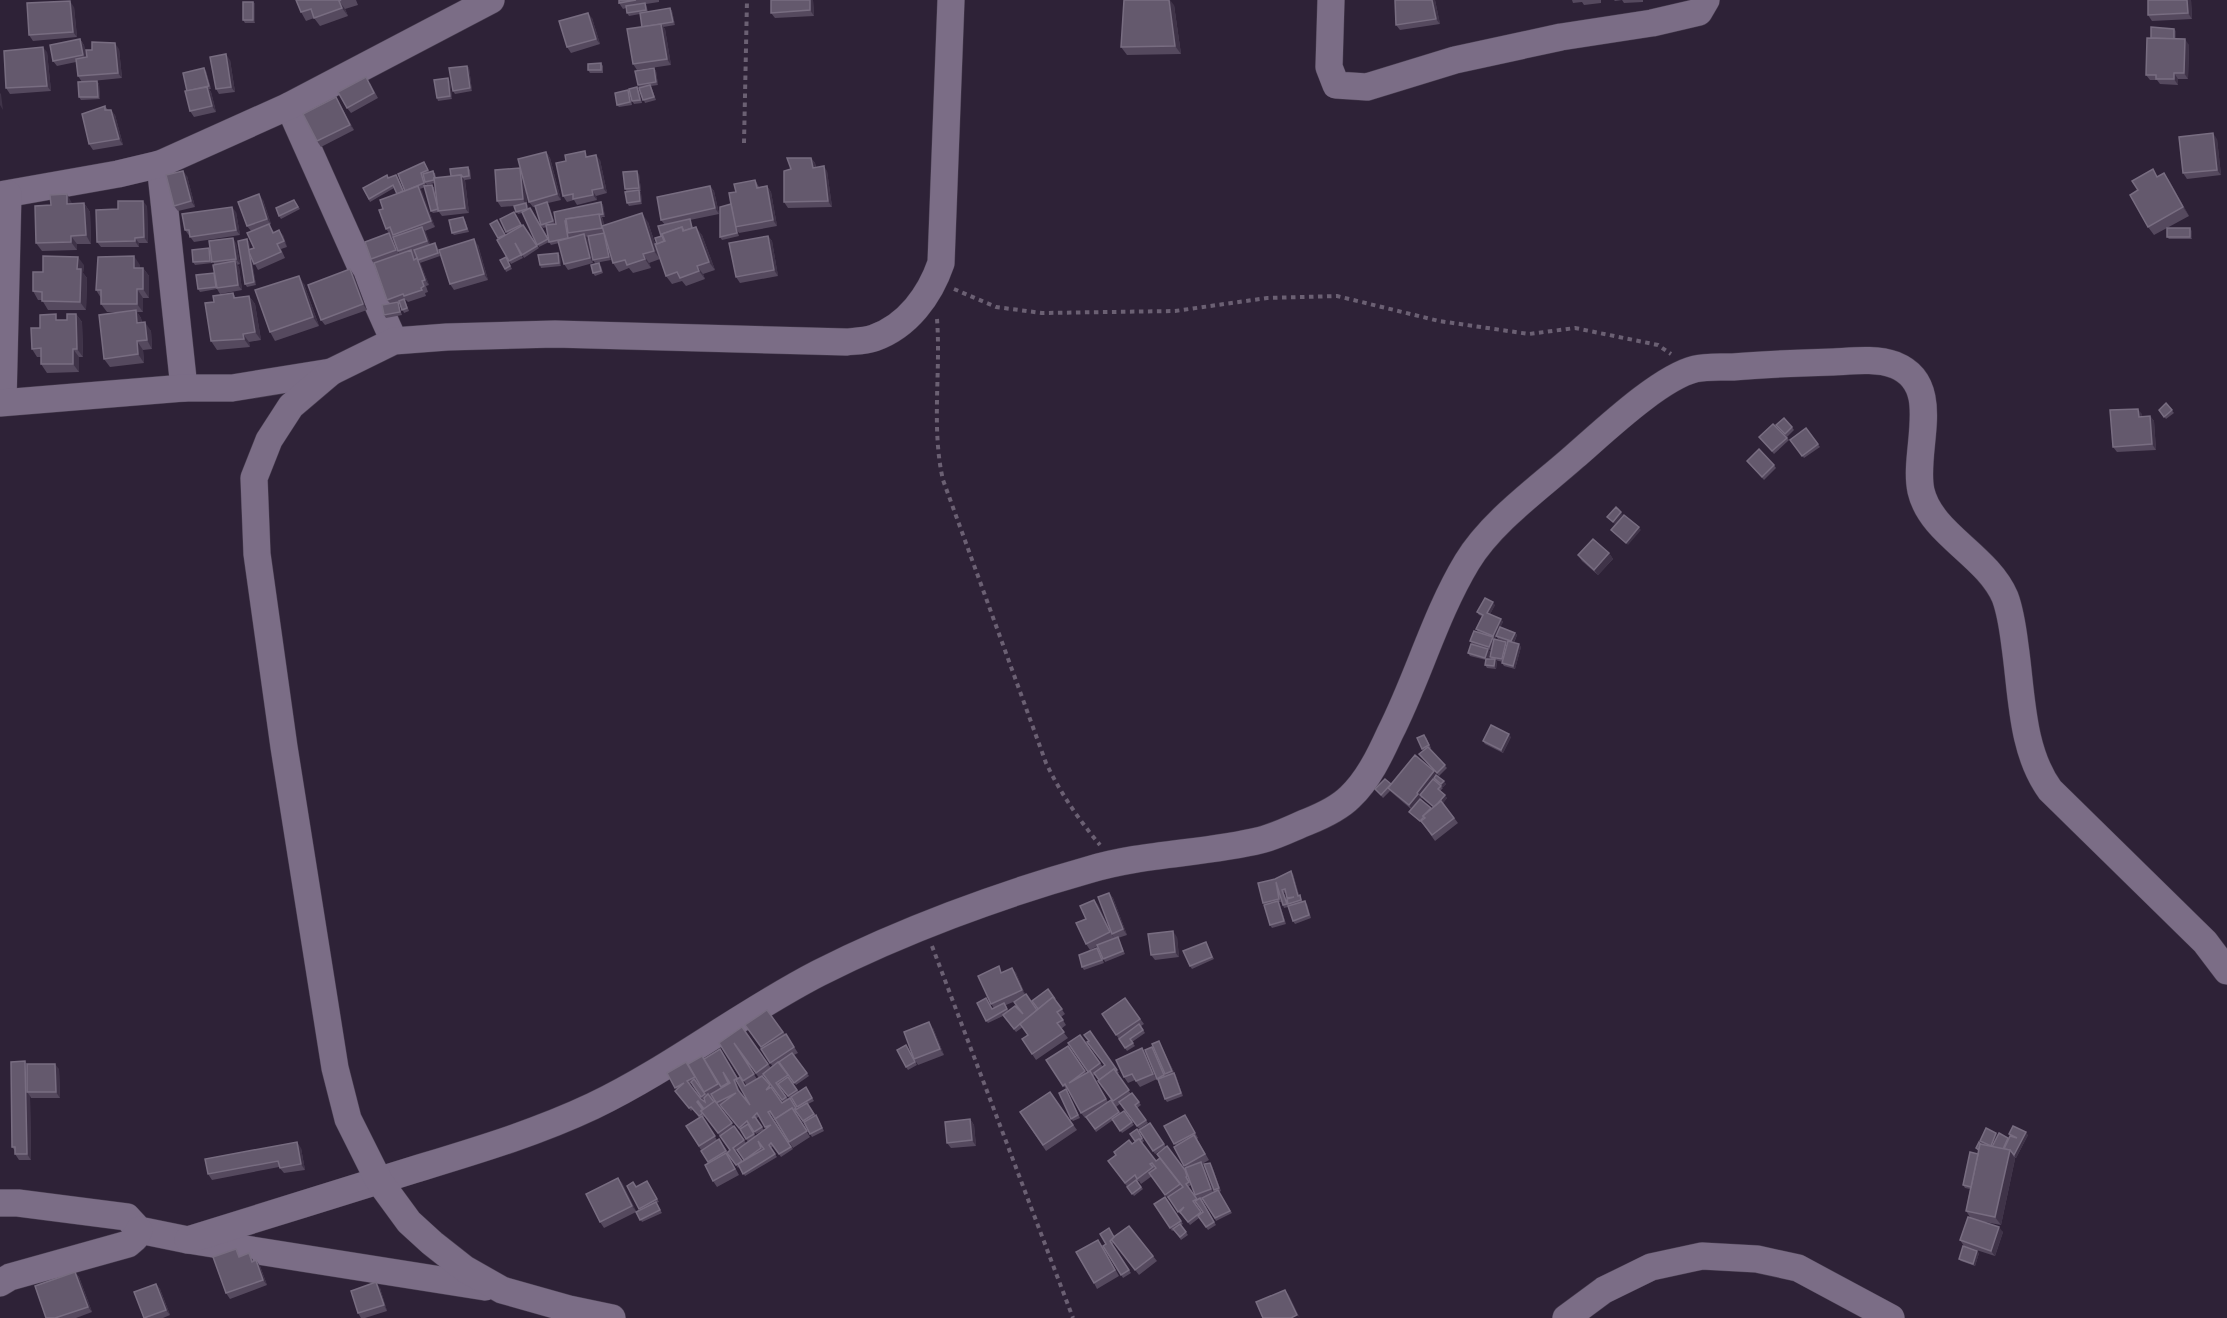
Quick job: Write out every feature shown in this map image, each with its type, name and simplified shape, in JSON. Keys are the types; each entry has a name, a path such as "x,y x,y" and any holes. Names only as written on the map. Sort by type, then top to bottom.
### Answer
{"street":[{"path":"331,372 232,387 184,388 2,403 4,194 118,174 160,164 289,105 466,6 491,0"},
{"path":"502,1290 465,1269 409,1222 379,1181 348,1119 335,1068 284,747 257,554 254,478 268,440 291,406 331,372 394,341 447,336 555,334 846,342 873,338 892,329 913,312 935,281 941,263 944,236 951,0"},
{"path":"1331,0 1329,67 1336,85 1368,87 1455,60 1561,37 1652,23 1699,12 1706,0"},
{"path":"289,105 394,341"},
{"path":"160,164 184,388"},
{"path":"188,1240 504,1142 590,1107 667,1066 732,1022 819,973 924,926 1072,874 1114,862 1265,839 1324,815 1351,796 1378,759 1406,701 1453,586 1472,553 1508,514 1627,411 1670,381 1694,369 1780,363 1874,361 1895,365 1912,376 1921,388 1923,409 1919,477 1922,499 1932,516 1982,564 1996,581 2005,598 2011,618 2027,737 2032,760 2039,775 2050,790 2205,942 2227,971"},
{"path":"0,1203 18,1203 127,1217 139,1230 188,1240 502,1290 569,1309 612,1318"},
{"path":"0,1283 10,1277 128,1244 139,1230"},
{"path":"1566,1318 1605,1290 1651,1267 1702,1256 1757,1258 1798,1268 1891,1318"}],"path":[{"path":"744,142 747,0"},
{"path":"1114,862 1082,824 1058,788 1046,763 943,480 937,444 940,350 935,281 996,307 1042,313 1175,311 1267,298 1337,296 1439,321 1529,334 1575,328 1658,345 1694,369"},
{"path":"924,926 1072,1318"}],"building":[{"path":"296,0 341,0 339,1 342,8 314,18 311,9 301,12"},
{"path":"619,0 636,0 619,3"},
{"path":"771,0 810,0 810,10 771,13"},
{"path":"1124,0 1169,0 1175,46 1121,47"},
{"path":"1395,0 1432,0 1436,19 1396,25"},
{"path":"2148,0 2187,0 2188,13 2148,15"},
{"path":"70,1 73,32 29,35 27,3"},
{"path":"243,2 253,2 253,20 243,20"},
{"path":"645,3 646,10 627,13 626,6"},
{"path":"670,8 673,22 642,27 640,13"},
{"path":"588,13 596,39 567,47 559,21"},
{"path":"661,24 667,59 633,64 627,29"},
{"path":"2151,27 2174,29 2174,39 2151,38"},
{"path":"2147,38 2185,39 2184,73 2174,73 2174,79 2156,79 2156,75 2146,75"},
{"path":"80,39 83,55 53,61 50,45"},
{"path":"92,42 115,43 118,73 78,76 76,59 87,57 86,50 92,50"},
{"path":"43,47 47,86 6,88 4,51"},
{"path":"226,54 231,87 216,89 210,57"},
{"path":"601,63 601,70 588,70 588,64"},
{"path":"467,66 470,88 453,91 449,68"},
{"path":"204,68 209,86 187,91 183,73"},
{"path":"654,68 656,82 638,85 635,71"},
{"path":"366,77 374,93 347,108 338,92"},
{"path":"448,78 450,96 437,98 434,80"},
{"path":"97,81 98,97 79,97 78,82"},
{"path":"650,85 654,97 643,100 639,88"},
{"path":"207,87 212,106 190,111 185,91"},
{"path":"637,87 640,100 632,101 629,89"},
{"path":"628,90 630,102 617,105 615,93"},
{"path":"336,97 350,125 317,141 303,114"},
{"path":"105,106 105,110 111,110 119,139 89,144 82,114"},
{"path":"2213,133 2217,170 2183,173 2179,137"},
{"path":"585,151 586,157 596,155 603,188 592,190 593,195 573,199 573,194 563,196 556,163 566,161 565,155"},
{"path":"546,152 557,194 529,202 518,159"},
{"path":"787,158 811,158 813,168 824,166 828,201 784,202 784,171 791,169"},
{"path":"424,162 428,170 421,173 424,183 405,191 398,174"},
{"path":"468,167 469,176 451,176 450,169"},
{"path":"520,168 523,199 497,201 495,170"},
{"path":"2153,169 2157,177 2164,173 2183,207 2148,227 2130,195 2138,190 2132,181"},
{"path":"183,171 191,201 174,206 166,175"},
{"path":"433,171 434,180 425,182 423,174"},
{"path":"637,171 639,188 625,189 623,172"},
{"path":"387,175 388,178 396,175 403,191 397,194 393,185 369,199 363,188"},
{"path":"461,175 465,208 438,211 434,178"},
{"path":"755,180 757,188 767,186 773,220 735,227 729,193 736,192 734,184"},
{"path":"432,185 438,209 431,211 424,186"},
{"path":"418,186 431,221 393,235 390,227 386,229 379,210 383,209 380,200"},
{"path":"710,186 715,208 661,220 657,197"},
{"path":"639,190 640,201 627,203 625,192"},
{"path":"67,194 67,204 84,203 86,235 71,236 71,242 36,243 35,206 51,205 50,195"},
{"path":"259,194 267,219 247,226 238,202"},
{"path":"294,200 298,207 279,216 276,208"},
{"path":"118,201 143,201 144,237 135,238 135,241 97,242 96,210 118,209"},
{"path":"547,202 553,221 541,225 535,206"},
{"path":"601,202 603,214 566,219 568,238 549,242 546,225 556,224 554,212"},
{"path":"526,203 527,209 516,212 514,206"},
{"path":"731,204 737,233 720,237 720,207"},
{"path":"232,207 236,230 190,237 189,230 185,230 182,214"},
{"path":"530,208 548,239 537,245 522,212"},
{"path":"514,212 521,225 506,232 500,219"},
{"path":"642,213 654,251 643,254 645,259 627,265 625,260 613,263 602,226"},
{"path":"599,214 602,228 568,233 566,219"},
{"path":"463,217 467,229 452,233 449,220"},
{"path":"690,219 692,228 684,231 682,227 661,236 658,226"},
{"path":"497,220 505,235 498,238 490,224"},
{"path":"269,224 273,233 279,230 284,241 277,244 281,252 254,264 248,250 254,248 247,233"},
{"path":"523,225 537,246 522,255 515,243 521,255 509,261 497,240"},
{"path":"422,227 427,241 398,251 393,237"},
{"path":"682,227 683,231 696,227 709,262 697,266 699,271 680,278 677,272 666,276 655,244 665,241 662,234"},
{"path":"2167,228 2190,228 2190,237 2167,237"},
{"path":"389,233 396,250 371,259 365,242"},
{"path":"604,233 609,257 593,260 588,236"},
{"path":"584,234 590,258 564,264 558,241"},
{"path":"662,236 664,241 657,244 655,238"},
{"path":"768,236 774,270 736,277 729,243"},
{"path":"233,238 236,259 212,262 209,241"},
{"path":"247,239 254,282 245,284 238,241"},
{"path":"474,239 484,274 450,284 439,250"},
{"path":"435,243 438,253 418,260 414,250"},
{"path":"209,248 210,261 193,262 192,250"},
{"path":"411,250 414,260 417,258 425,280 422,281 424,286 422,290 387,300 374,263"},
{"path":"558,253 559,263 540,265 538,255"},
{"path":"43,256 78,257 77,269 81,269 80,302 42,301 42,292 33,291 33,272 43,272"},
{"path":"134,256 134,268 143,268 143,289 137,289 137,304 101,304 101,290 96,290 98,257"},
{"path":"506,257 510,266 505,269 500,260"},
{"path":"235,261 238,285 217,288 213,265"},
{"path":"599,263 601,271 593,273 591,265"},
{"path":"350,269 363,304 321,320 308,285"},
{"path":"214,273 216,287 198,289 196,275"},
{"path":"299,276 313,317 270,332 255,290"},
{"path":"233,293 234,298 249,296 255,332 243,334 244,339 211,341 205,303 214,302 213,296"},
{"path":"404,299 407,308 402,310 399,301"},
{"path":"398,302 400,312 384,315 382,305"},
{"path":"136,310 137,323 145,322 147,340 137,341 138,354 104,359 99,315"},
{"path":"56,314 56,320 67,320 67,314 76,314 77,349 73,349 73,364 41,364 41,348 32,349 31,328 40,328 40,315"},
{"path":"2166,403 2172,410 2164,417 2159,410"},
{"path":"2138,409 2139,417 2150,416 2152,444 2113,447 2110,410"},
{"path":"1784,418 1792,427 1785,434 1776,425"},
{"path":"1773,424 1787,438 1772,451 1759,437"},
{"path":"1806,428 1818,444 1802,456 1790,440"},
{"path":"1759,449 1774,465 1762,477 1747,461"},
{"path":"1616,507 1621,512 1613,522 1607,517"},
{"path":"1624,515 1639,527 1626,543 1611,530"},
{"path":"1593,539 1609,553 1594,570 1578,555"},
{"path":"1485,598 1493,602 1487,613 1501,619 1493,636 1476,629 1483,615 1477,612"},
{"path":"1500,627 1515,633 1511,641 1496,636"},
{"path":"1474,631 1493,637 1489,647 1470,641"},
{"path":"1494,639 1506,642 1502,659 1490,657"},
{"path":"1508,641 1519,644 1513,666 1502,663"},
{"path":"1471,644 1488,649 1485,658 1468,653"},
{"path":"1486,659 1495,659 1494,666 1485,665"},
{"path":"1491,725 1509,734 1501,750 1483,741"},
{"path":"1424,735 1429,745 1422,749 1417,738"},
{"path":"1428,747 1445,765 1437,773 1419,754"},
{"path":"1415,755 1434,771 1409,805 1388,788"},
{"path":"1436,775 1444,781 1441,784 1434,778"},
{"path":"1385,779 1391,784 1381,795 1375,789"},
{"path":"1433,779 1441,786 1438,789 1445,795 1434,807 1420,795"},
{"path":"1420,799 1431,808 1420,821 1409,812"},
{"path":"1441,801 1454,818 1432,835 1421,821 1425,818 1423,816"},
{"path":"1291,871 1301,900 1288,904 1287,899 1294,897 1287,898 1285,889 1282,890 1287,904 1283,905 1276,882 1279,899 1263,903 1258,883 1275,879"},
{"path":"1109,893 1123,929 1112,934 1098,897"},
{"path":"1094,900 1110,932 1086,944 1076,923 1086,919 1080,906"},
{"path":"1278,901 1284,921 1270,925 1264,905"},
{"path":"1305,901 1309,915 1293,921 1288,906"},
{"path":"1173,931 1175,952 1151,955 1148,934"},
{"path":"1118,937 1123,951 1103,959 1097,945"},
{"path":"1206,942 1212,957 1190,966 1183,951"},
{"path":"1097,948 1102,960 1082,967 1079,955"},
{"path":"999,966 1001,973 1012,968 1022,990 991,1004 978,976"},
{"path":"1048,989 1055,999 1053,997 1038,1009 1032,1001"},
{"path":"1026,994 1037,1010 1014,1029 1003,1015 1015,1006 1023,1014 1014,1002"},
{"path":"1053,997 1062,1009 1057,1012 1063,1020 1057,1023 1064,1032 1032,1054 1022,1039 1028,1035 1020,1024"},
{"path":"986,998 992,1009 1004,1003 1007,1009 986,1021 977,1003"},
{"path":"1125,998 1140,1019 1116,1035 1102,1014"},
{"path":"767,1010 783,1032 761,1047 745,1025"},
{"path":"929,1022 940,1049 914,1059 904,1032"},
{"path":"1139,1024 1143,1030 1130,1039 1133,1043 1125,1048 1119,1039"},
{"path":"742,1027 768,1064 756,1073 734,1043 754,1074 743,1081 719,1043"},
{"path":"1090,1031 1117,1070 1114,1069 1099,1080 1094,1073 1105,1065 1087,1042 1089,1041 1084,1035"},
{"path":"786,1034 794,1047 770,1063 761,1049"},
{"path":"1080,1035 1100,1063 1088,1072 1068,1043"},
{"path":"1159,1041 1172,1071 1165,1074 1152,1044"},
{"path":"906,1045 915,1062 906,1067 897,1050"},
{"path":"1068,1046 1085,1071 1069,1083 1090,1071 1106,1099 1081,1113 1065,1084 1063,1086 1046,1060"},
{"path":"1152,1047 1164,1075 1157,1079 1145,1050"},
{"path":"1142,1048 1153,1074 1136,1081 1132,1074 1124,1077 1116,1060"},
{"path":"720,1049 737,1078 734,1080 738,1090 750,1105 736,1080 740,1077 745,1086 762,1076 770,1085 766,1090 771,1087 782,1103 790,1098 796,1108 793,1110 792,1108 775,1119 770,1111 768,1112 791,1147 779,1154 771,1143 769,1145 775,1154 743,1174 738,1164 764,1149 758,1141 761,1148 744,1160 737,1150 771,1125 765,1127 757,1113 752,1118 755,1117 762,1127 754,1132 747,1121 739,1128 720,1105 736,1093 716,1103 711,1094 730,1083 723,1072 728,1083 721,1087 704,1059"},
{"path":"792,1053 807,1073 794,1083 779,1062"},
{"path":"702,1056 718,1084 704,1092 688,1064"},
{"path":"25,1061 27,1154 15,1154 15,1147 12,1147 11,1062"},
{"path":"686,1062 695,1077 687,1081 701,1099 705,1102 704,1098 708,1094 714,1102 704,1109 698,1101 703,1110 699,1116 675,1091 684,1083 675,1088 667,1073"},
{"path":"778,1062 788,1075 776,1083 786,1097 782,1100 763,1074"},
{"path":"27,1064 55,1064 56,1092 27,1092"},
{"path":"1114,1069 1129,1090 1113,1101 1098,1081"},
{"path":"1174,1073 1181,1093 1165,1099 1158,1079"},
{"path":"788,1077 797,1090 788,1096 778,1084"},
{"path":"694,1079 705,1094 701,1097 691,1082"},
{"path":"806,1087 812,1098 797,1107 791,1097"},
{"path":"1066,1089 1078,1115 1071,1119 1059,1093"},
{"path":"1050,1092 1073,1125 1043,1145 1020,1112"},
{"path":"1132,1093 1139,1102 1135,1105 1146,1120 1137,1126 1119,1102"},
{"path":"1111,1100 1119,1112 1095,1129 1086,1117"},
{"path":"715,1101 732,1123 718,1133 701,1111"},
{"path":"807,1103 814,1114 803,1121 795,1110"},
{"path":"792,1108 807,1131 789,1142 775,1119"},
{"path":"1124,1111 1132,1122 1120,1131 1112,1119"},
{"path":"816,1115 822,1128 810,1134 804,1122"},
{"path":"1185,1115 1195,1133 1174,1144 1164,1126"},
{"path":"702,1116 715,1136 699,1146 686,1126"},
{"path":"970,1119 972,1140 947,1143 945,1122"},
{"path":"1150,1123 1164,1144 1153,1151 1139,1130"},
{"path":"748,1124 754,1134 746,1139 740,1129"},
{"path":"734,1126 744,1140 733,1148 742,1161 736,1165 727,1153 730,1150 720,1136"},
{"path":"2013,1126 2026,1132 2014,1155 2010,1150 2004,1149 2010,1136 2017,1138 2009,1134"},
{"path":"1986,1128 1996,1133 1991,1146 1980,1141"},
{"path":"1137,1129 1142,1138 1135,1141 1130,1134"},
{"path":"1999,1133 2008,1138 2003,1149 1992,1147"},
{"path":"1194,1135 1205,1154 1184,1166 1174,1147"},
{"path":"719,1139 726,1151 708,1162 701,1151"},
{"path":"1139,1139 1156,1161 1160,1158 1180,1184 1165,1195 1149,1173 1156,1168 1152,1163 1150,1164 1153,1167 1137,1179 1135,1175 1125,1183 1108,1161 1116,1155 1114,1152 1129,1140 1132,1144"},
{"path":"297,1142 301,1164 280,1168 278,1161 208,1174 205,1159"},
{"path":"1980,1144 2010,1150 1995,1217 1966,1211"},
{"path":"1167,1146 1185,1170 1189,1182 1186,1184 1197,1199 1193,1201 1201,1212 1188,1222 1180,1212 1184,1207 1178,1212 1168,1197 1183,1187 1157,1154"},
{"path":"1970,1152 1978,1154 1971,1187 1963,1185"},
{"path":"726,1153 735,1169 713,1181 705,1165"},
{"path":"1201,1162 1211,1189 1195,1195 1185,1168"},
{"path":"1210,1163 1219,1188 1214,1190 1204,1164"},
{"path":"618,1178 632,1206 600,1222 586,1194"},
{"path":"1136,1180 1141,1187 1132,1194 1127,1187"},
{"path":"647,1181 657,1199 639,1209 627,1186 633,1182 636,1187"},
{"path":"1218,1190 1230,1211 1215,1218 1202,1198"},
{"path":"1165,1197 1181,1221 1170,1228 1154,1204"},
{"path":"1200,1198 1214,1222 1206,1227 1198,1216 1203,1212 1195,1201"},
{"path":"656,1202 660,1210 640,1220 636,1212"},
{"path":"1968,1217 1999,1227 1991,1251 1960,1240"},
{"path":"1180,1224 1186,1232 1180,1237 1173,1229"},
{"path":"1129,1226 1153,1256 1135,1270 1111,1239"},
{"path":"1109,1228 1114,1237 1110,1241 1129,1270 1121,1275 1103,1246 1106,1244 1100,1234"},
{"path":"1098,1240 1115,1270 1094,1283 1076,1252"},
{"path":"1963,1246 1977,1251 1973,1264 1959,1259"},
{"path":"236,1249 239,1257 249,1253 252,1262 256,1260 263,1280 226,1293 213,1257"},
{"path":"75,1272 88,1307 55,1318 46,1318 35,1286"},
{"path":"376,1282 384,1305 358,1313 351,1291"},
{"path":"156,1284 166,1310 144,1318 134,1292"},
{"path":"1285,1290 1297,1315 1291,1318 1263,1318 1256,1302"}]}
